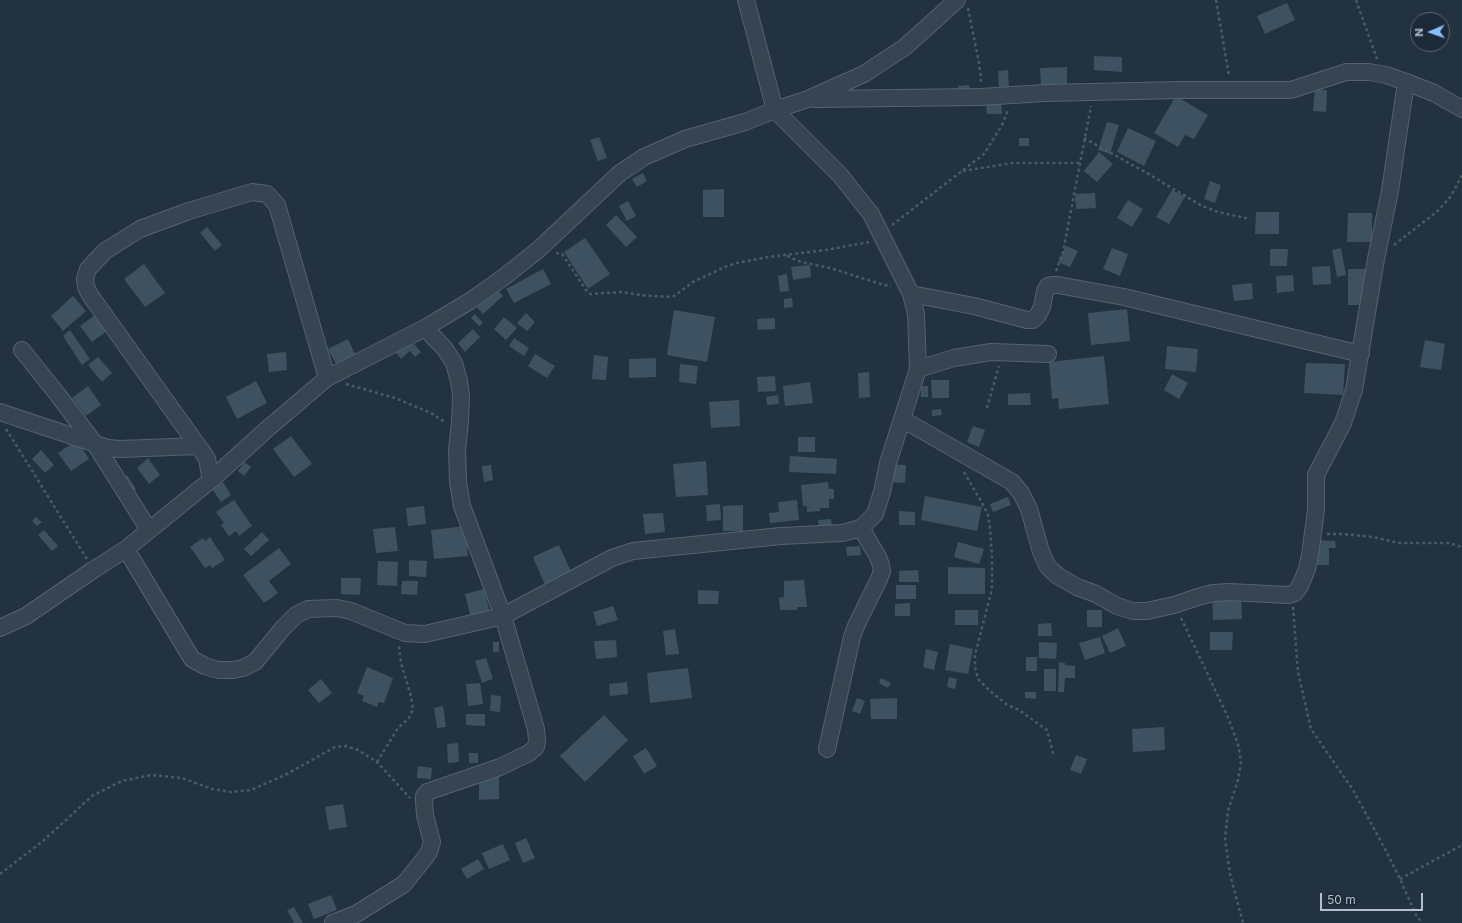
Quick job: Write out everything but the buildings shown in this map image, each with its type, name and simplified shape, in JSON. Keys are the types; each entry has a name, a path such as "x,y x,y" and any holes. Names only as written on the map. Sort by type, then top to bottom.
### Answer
{"street":[{"path":"126,549 192,659 204,666 218,670 233,670 243,668 255,662 296,615 308,609 337,608 351,611 405,633 425,634 503,616 612,558 633,551 781,536 842,533 861,528 875,514 882,492 888,463 918,370 916,314 910,291 871,214 840,175 775,110 746,0"},
{"path":"0,628 26,616 126,549 211,480 266,430 327,378 424,328 476,297 538,250 620,173 644,157 659,152 686,139 745,122 808,99 864,74 905,47 962,3"},
{"path":"808,99 980,97 1181,90 1291,90 1346,72 1368,72 1382,74 1406,82 1434,93 1462,108"},
{"path":"902,419 1012,482 1021,493 1029,509 1041,552 1048,567 1058,576 1077,587 1096,594 1117,606 1133,611 1147,611 1174,605 1198,596 1224,592 1288,595 1295,593 1300,586 1307,569 1316,510 1316,476 1343,423 1354,390 1376,259 1390,191 1406,82"},
{"path":"211,480 207,459 202,451 86,288 85,279 88,269 105,251 140,229 189,211 252,192 267,194 277,205 327,378"},
{"path":"910,291 1027,320 1033,320 1038,315 1042,307 1045,291 1048,286 1052,285 1124,297 1361,354"},
{"path":"333,923 356,914 404,884 429,852 432,842 425,815 424,796 427,792 500,767 529,754 536,747 536,729 503,616 462,506 458,482 457,450 461,396 459,381 454,363 445,349 424,328"},
{"path":"22,350 58,395 94,444 149,530"},
{"path":"918,370 954,358 991,352 1048,354"},
{"path":"2,419 47,427 94,444 120,449 198,446"},
{"path":"827,749 852,637 882,571 878,557 861,528"}],"path":[{"path":"1216,0 1232,90"},
{"path":"1356,0 1382,74"},
{"path":"962,3 981,78 980,97"},
{"path":"1052,285 1063,252 1094,92"},
{"path":"538,250 562,254 590,294 622,292 662,297 674,296 693,282 724,266 768,257 826,250 883,238 890,226 984,154 1002,125 1015,95"},
{"path":"1084,138 1202,206 1218,212 1250,219"},
{"path":"963,171 1012,164 1080,163"},
{"path":"1376,259 1439,210 1451,196 1462,175"},
{"path":"786,255 801,262 848,273 884,285 910,291"},
{"path":"987,408 998,370 1006,352"},
{"path":"327,378 395,398 431,413 444,421 459,435"},
{"path":"2,419 93,570"},
{"path":"964,471 988,515 991,542 992,589 975,655 975,667 978,679 1006,704 1048,730 1054,757"},
{"path":"1312,534 1343,534 1373,537 1399,543 1449,543 1462,547"},
{"path":"1293,594 1292,617 1298,672 1311,729 1353,790 1400,879 1416,915 1422,923"},
{"path":"1174,605 1227,715 1238,744 1240,768 1238,780 1228,811 1225,838 1230,874 1243,923"},
{"path":"377,762 398,728 408,718 413,709 411,696 405,680 399,653 399,630"},
{"path":"0,874 43,841 92,796 122,781 151,775 182,778 212,789 231,792 251,790 280,777 335,747 346,746 358,750 377,762 425,815"},
{"path":"1400,879 1462,844"}]}
